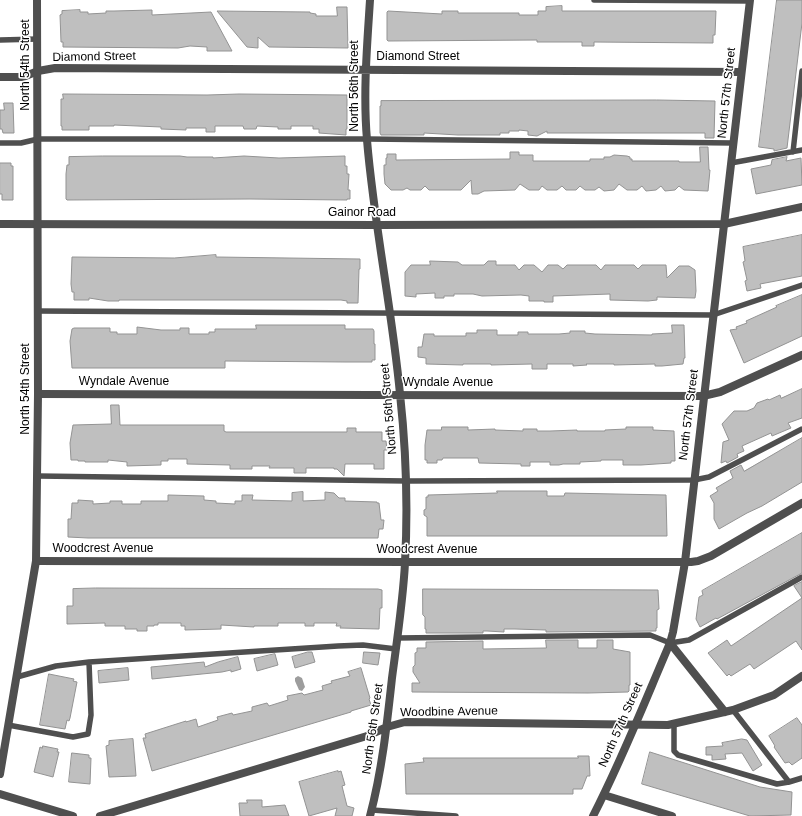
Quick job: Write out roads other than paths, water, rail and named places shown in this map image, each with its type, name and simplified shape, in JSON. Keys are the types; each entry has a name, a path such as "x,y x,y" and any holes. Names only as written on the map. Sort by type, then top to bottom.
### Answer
{"street":[{"name":"North 54th Street","path":"0,774 36,561 38,476 37,0"},
{"name":"North 56th Street","path":"370,0 365,69 367,139 376,226 391,313 400,394 406,481 405,562 396,649 387,726 371,813"},
{"name":"North 57th Street","path":"593,816 604,796 670,643 673,632 685,562 703,396 750,1"},
{"name":"Diamond Street","path":"0,77 22,77 38,71 55,68 741,72"},
{"name":"Gainor Road","path":"0,224 376,226 724,224 802,207"},
{"name":"Wyndale Avenue","path":"38,394 703,396 720,392 802,355"},
{"name":"Woodcrest Avenue","path":"36,561 685,562 698,561 711,556 802,503"},
{"path":"670,643 729,711"},
{"name":"Woodbine Avenue","path":"100,816 367,736 387,726 405,722 668,725 729,711 774,695 802,676"},
{"path":"0,794 73,816"},
{"path":"604,796 672,816"}],"lane":[{"path":"594,0 750,1"},
{"path":"0,40 38,39"},
{"path":"793,152 802,71"},
{"path":"0,143 21,143 38,140 367,139 733,143"},
{"path":"731,163 802,150"},
{"path":"37,311 713,315 802,284"},
{"path":"38,476 406,481 694,480 709,477 802,429"},
{"path":"397,638 650,635 670,643 689,640 802,577"},
{"path":"17,677 56,666 89,662 338,646 381,646 396,649"},
{"path":"8,725 73,737 88,734 90,715 89,662"},
{"path":"729,711 789,782"},
{"path":"674,724 674,751 678,755 777,784 802,778"},
{"path":"371,813 456,816"}]}
